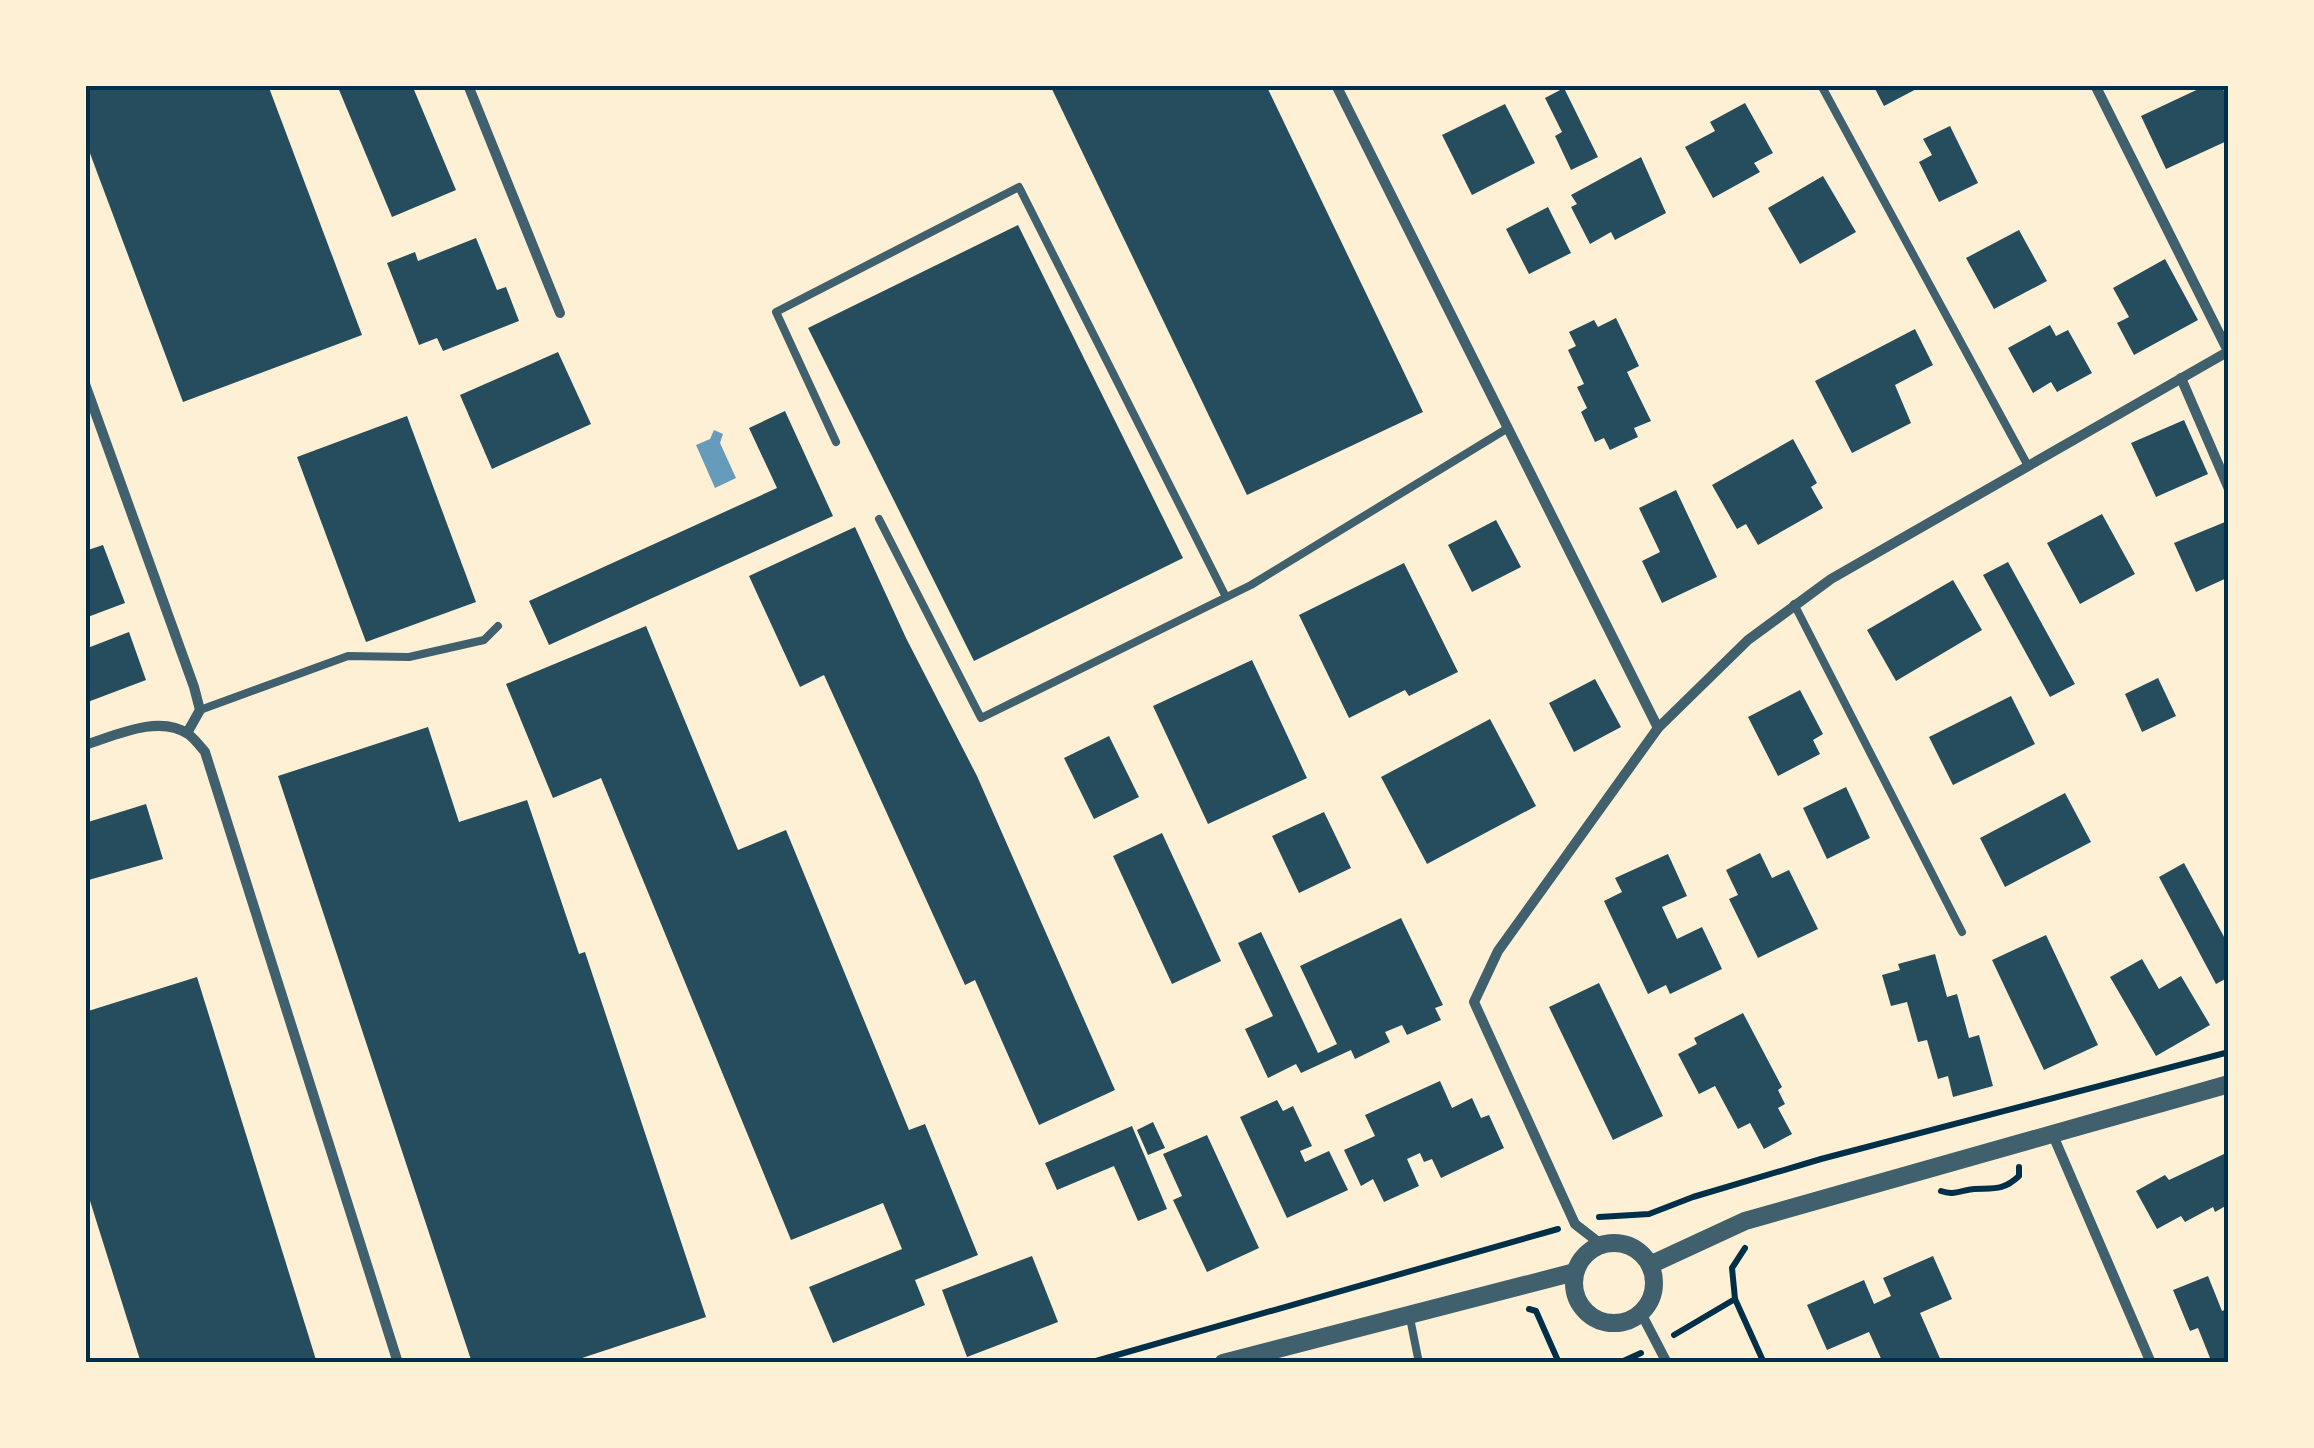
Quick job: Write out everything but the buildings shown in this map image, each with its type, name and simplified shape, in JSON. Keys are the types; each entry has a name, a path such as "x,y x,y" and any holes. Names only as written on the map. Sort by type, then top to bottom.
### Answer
{"street":[{"path":"468,85 560,313"},
{"path":"1336,85 1658,728"},
{"path":"1602,1245 1575,1224 1474,1002 1498,951 1658,728 1748,640 1794,604 2027,464 2229,351 2095,85"},
{"path":"2181,378 2229,489"},
{"path":"85,384 200,710 187,733"},
{"path":"85,745 145,727 168,726 187,733 205,752 398,1363"},
{"path":"1650,1265 1745,1221 2229,1084"},
{"path":"2052,1132 2151,1363"},
{"path":"1624,1244 1634,1248 1650,1265 1653,1290 1641,1313 1618,1323 1593,1318 1576,1299 1575,1272 1580,1260 1602,1245 1624,1244"},
{"path":"1222,1363 1575,1272"},
{"path":"1641,1313 1667,1363"}],"lane":[{"path":"1821,85 2027,464"},
{"path":"836,442 776,312 1019,187 1226,597"},
{"path":"879,519 980,718 1251,586 1508,428"},
{"path":"1794,604 1962,932"},
{"path":"200,710 348,656 409,656 484,640 498,626"},
{"path":"1409,1313 1419,1363"}],"path":[{"path":"1088,1363 1604,1216 1649,1214 1876,1144 2229,1052"},
{"path":"2002,1171 2061,1154"},
{"path":"1969,1180 1936,1188 1949,1194 2002,1189 2019,1176 2019,1166"},
{"path":"1750,1242 1732,1268 1736,1299 1764,1363"},
{"path":"1619,1363 1658,1346 1736,1299"}],"water":[{"path":"714,430 723,434 720,443 736,478 715,488 696,445 710,439"}]}
